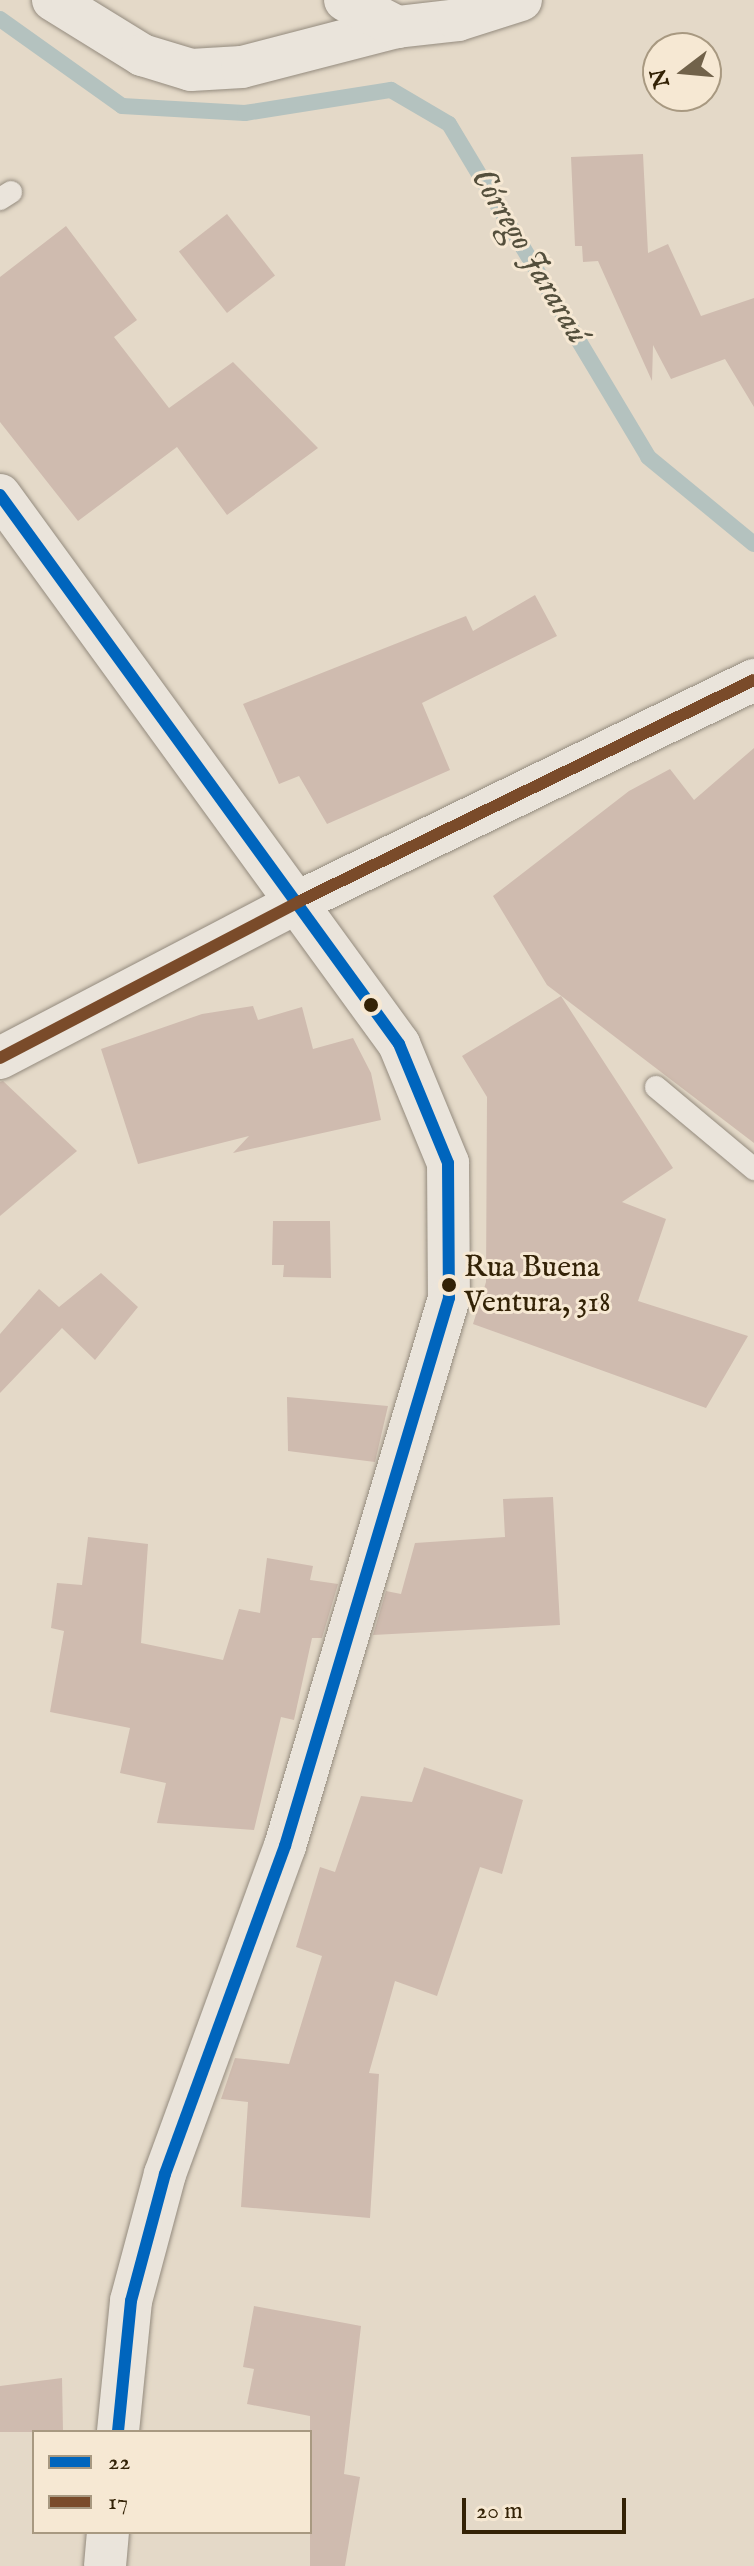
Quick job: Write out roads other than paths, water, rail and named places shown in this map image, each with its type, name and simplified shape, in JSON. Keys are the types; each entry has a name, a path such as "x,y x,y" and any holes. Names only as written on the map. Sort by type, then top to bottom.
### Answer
{"street":[{"path":"53,0 142,55 191,70 242,67 397,27 458,20 521,0"},
{"path":"345,0 397,27"},
{"path":"0,495 300,901 399,1044 448,1163 449,1298 285,1846 165,2174 131,2301 118,2430"},
{"path":"0,1058 300,901 754,680"},
{"path":"105,2566 108,2534"}],"lane":[{"path":"656,1087 754,1169"}],"waterway":[{"name":"Córrego Jararaú","path":"0,19 122,106 245,113 391,90 449,124 648,457 754,544"}],"place":[{"name":"Rua Buena Ventura, 318","path":"449,1285"}]}
